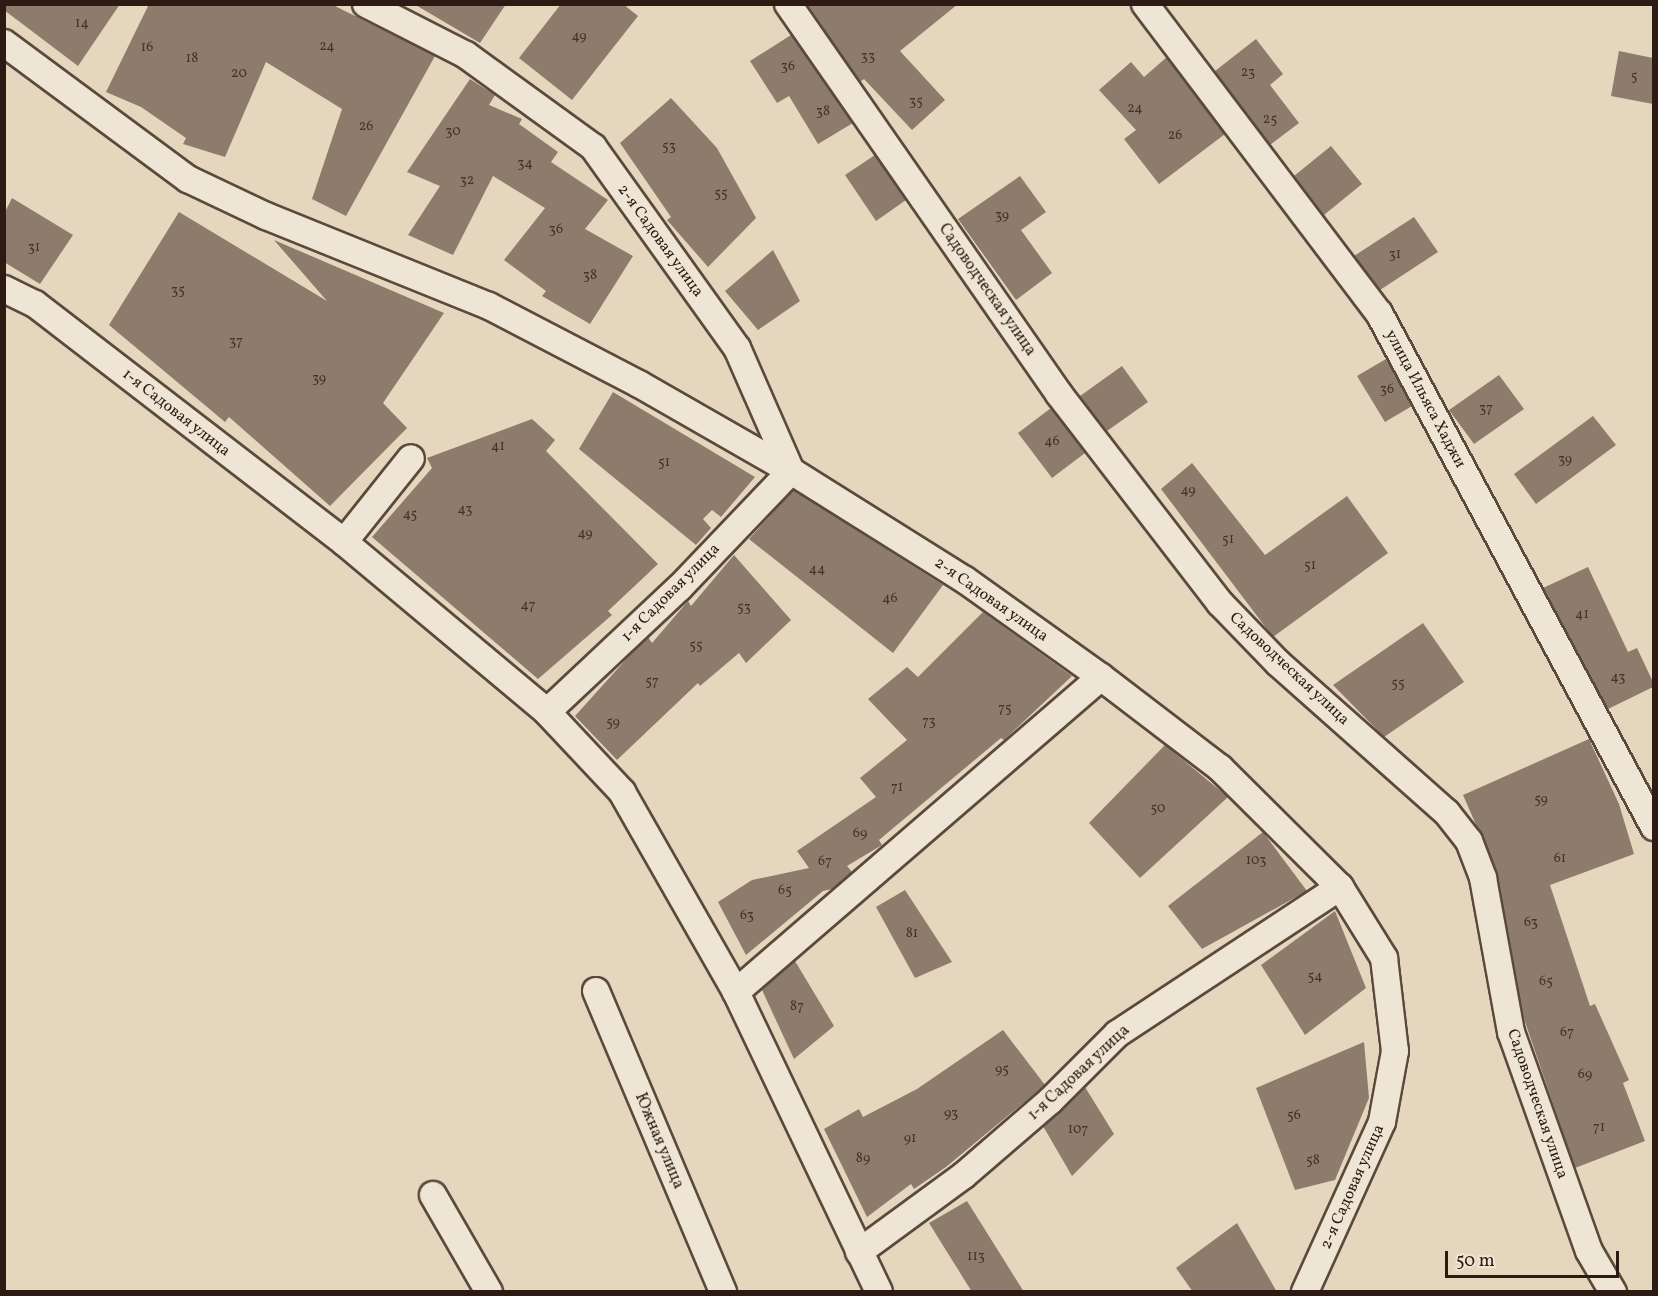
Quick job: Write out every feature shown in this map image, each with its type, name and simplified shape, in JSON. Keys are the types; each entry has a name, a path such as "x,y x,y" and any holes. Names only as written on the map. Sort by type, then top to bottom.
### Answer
{"street":[{"name":"2-я Садовая улица","path":"366,4 466,55 593,147 737,348 791,471 965,580 1101,677 1220,768 1340,887 1384,958 1395,1051 1382,1122 1305,1292"},
{"name":"Садоводческая улица","path":"788,4 1059,394 1220,603 1278,663 1447,813 1469,841 1483,878 1511,1032 1589,1251 1613,1292"},
{"name":"улица Ильяса Хаджи","path":"1145,4 1379,313 1653,826"},
{"path":"4,43 188,178 266,216 489,306 639,384 791,471"},
{"name":"1-я Садовая улица","path":"4,289 35,304 344,542 547,712 622,792 736,992 879,1292"},
{"path":"344,542 411,458"},
{"name":"1-я Садовая улица","path":"547,712 679,588 791,471"},
{"path":"736,992 1101,677"},
{"name":"1-я Садовая улица","path":"859,1252 963,1176 1050,1101 1117,1034 1340,887"},
{"name":"Южная улица","path":"596,991 723,1292"},
{"path":"433,1195 489,1292"}],"building":[{"path":"4,4 120,4 78,66 4,10"},
{"path":"149,4 331,4 435,56 346,216 312,199 342,109 266,62 225,157 183,144 186,138 141,107 106,92"},
{"path":"414,4 506,4 480,43"},
{"path":"561,4 623,4 638,16 572,100 519,58"},
{"path":"807,4 958,4 900,51 945,100 912,130 864,79 860,82"},
{"path":"791,35 853,123 818,144 789,96 777,103 750,61"},
{"path":"1256,39 1283,74 1270,85 1299,123 1270,145 1215,71"},
{"path":"1619,51 1653,58 1653,104 1611,96"},
{"path":"1167,57 1225,134 1159,184 1124,139 1136,130 1099,90 1131,62 1144,77"},
{"path":"470,79 495,95 489,105 522,119 519,124 558,152 551,162 608,200 585,229 633,256 590,324 542,296 546,291 504,260 545,208 493,176 453,255 408,235 440,186 407,172"},
{"path":"671,98 717,148 756,218 708,267 667,220 671,217 620,143"},
{"path":"1331,146 1362,184 1324,215 1294,176"},
{"path":"875,155 906,200 876,221 845,175"},
{"path":"1020,176 1046,212 1021,230 1052,273 1016,300 958,219"},
{"path":"12,198 73,235 40,284 4,262 4,214"},
{"path":"179,212 327,301 274,240 444,313 383,403 407,428 330,506 229,417 225,422 109,325"},
{"path":"1414,217 1438,252 1380,290 1354,256"},
{"path":"773,250 800,301 758,330 725,291"},
{"path":"1386,359 1412,406 1385,422 1357,376"},
{"path":"1122,366 1148,402 1107,431 1080,396"},
{"path":"1499,375 1524,409 1474,444 1449,410"},
{"path":"613,392 755,477 721,517 712,510 703,519 711,528 696,545 579,449"},
{"path":"1051,408 1085,453 1052,478 1018,433"},
{"path":"1593,416 1616,445 1536,504 1514,474"},
{"path":"532,419 555,440 546,451 658,564 608,611 612,615 538,679 372,537 432,468 427,458"},
{"path":"1192,463 1265,555 1347,496 1388,553 1273,637 1161,489"},
{"path":"793,490 943,585 893,653 749,539"},
{"path":"734,555 791,620 746,663 739,653 700,686 698,683 617,760 575,716 648,637 652,643 688,601 691,606"},
{"path":"1588,567 1628,652 1637,648 1653,682 1653,687 1608,709 1543,588"},
{"path":"983,612 1072,676 1004,740 1001,738 879,840 882,845 847,866 852,872 832,889 823,891 746,955 718,902 752,880 809,868 797,851 876,797 860,778 907,740 868,699 907,667 918,677"},
{"path":"1423,623 1464,682 1384,737 1333,685"},
{"path":"1589,739 1619,804 1634,854 1550,885 1590,1006 1595,1004 1629,1080 1623,1083 1645,1141 1575,1168 1523,1016 1497,873 1463,795"},
{"path":"1165,745 1228,797 1140,878 1089,823"},
{"path":"1263,832 1307,891 1202,949 1168,906"},
{"path":"905,890 952,962 915,978 876,907"},
{"path":"1335,911 1366,988 1305,1035 1261,965"},
{"path":"795,961 834,1026 794,1059 762,990"},
{"path":"1003,1030 1045,1085 946,1167 914,1189 911,1184 867,1217 824,1129 859,1109 863,1117 917,1089"},
{"path":"1364,1042 1369,1098 1335,1180 1295,1190 1256,1088"},
{"path":"1085,1087 1114,1134 1072,1176 1043,1126"},
{"path":"967,1201 1024,1292 972,1292 929,1223"},
{"path":"1237,1223 1277,1292 1193,1292 1176,1268"}]}
